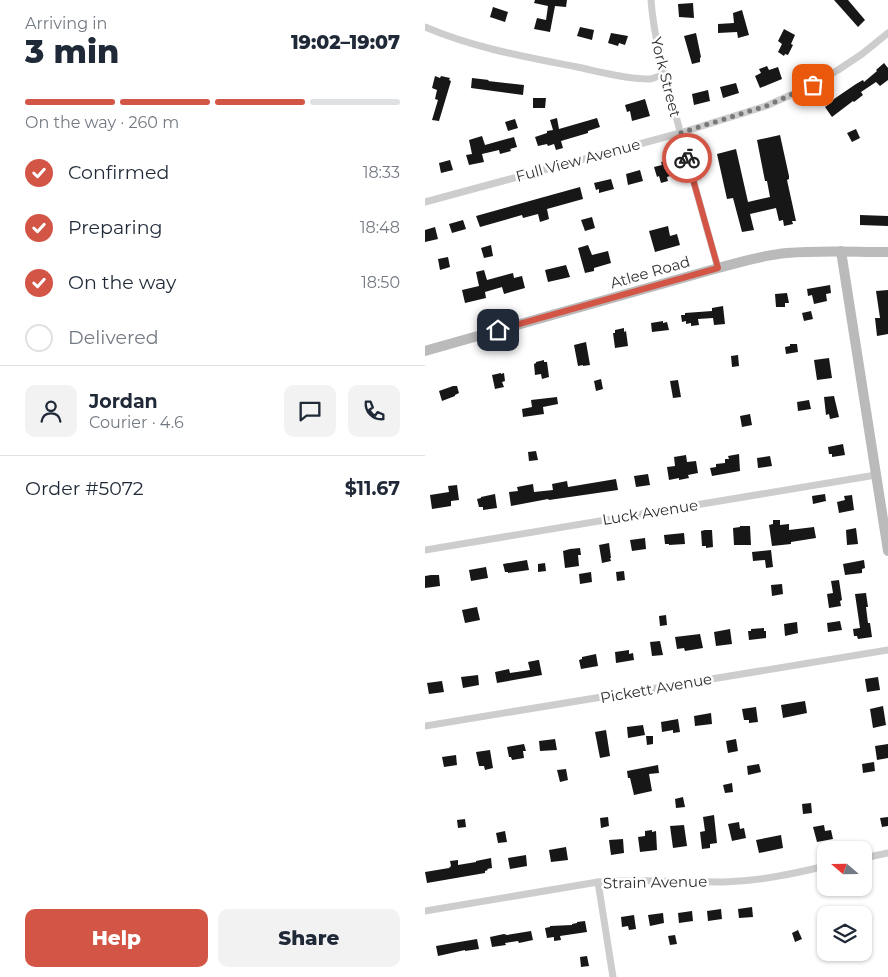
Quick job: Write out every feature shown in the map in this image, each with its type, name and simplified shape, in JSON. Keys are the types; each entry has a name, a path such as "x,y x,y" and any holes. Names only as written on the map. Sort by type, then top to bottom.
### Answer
{"main road":[{"name":"Atlee Road","path":"425,351 745,261 785,253 811,251 888,252"},
{"path":"841,252 888,551"}],"street":[{"name":"York Street","path":"651,0 652,19 664,74 718,268"},
{"path":"425,27 489,50 553,63 629,77 651,79 664,74"},
{"name":"Full View Avenue","path":"425,202 680,133 766,106 804,89 838,70 888,33"},
{"name":"Luck Avenue","path":"425,550 876,475"},
{"name":"Pickett Avenue","path":"425,726 888,650"},
{"path":"873,856 888,853"},
{"name":"Strain Avenue","path":"425,910 598,882 621,880 725,882 785,876 817,868"},
{"path":"598,882 613,977"}],"building":[{"path":"535,0 567,0 566,7 555,6 550,32 534,29 537,18 546,20 548,6 534,3"},
{"path":"834,0 848,0 865,20 858,27"},
{"path":"693,3 694,18 679,17 678,4"},
{"path":"493,7 508,12 505,22 490,17"},
{"path":"742,10 749,35 738,38 737,32 718,33 718,24 734,23 733,13"},
{"path":"580,27 594,30 592,40 577,36"},
{"path":"784,29 795,35 788,55 785,54 784,56 778,52 782,44 778,41"},
{"path":"611,33 628,36 625,45 619,43 618,46 608,43"},
{"path":"696,33 701,57 700,62 692,64 684,36"},
{"path":"884,63 888,68 888,80 880,86 876,82 861,92 863,95 832,117 825,107 856,84 863,80 864,82"},
{"path":"767,66 769,70 778,67 782,79 760,88 755,76 761,73 759,69"},
{"path":"435,76 450,78 449,80 451,81 439,121 432,120 438,100 435,99 437,90 432,88"},
{"path":"472,78 524,85 523,95 471,88"},
{"path":"736,83 739,93 723,98 720,87"},
{"path":"708,90 710,101 694,105 692,94"},
{"path":"533,98 546,98 545,108 533,108"},
{"path":"645,99 650,116 632,121 630,111 627,112 625,105"},
{"path":"557,118 559,129 597,118 600,127 588,131 588,133 561,141 563,148 556,150 554,144 538,146 535,137 553,130 550,120"},
{"path":"515,119 518,128 508,131 505,122"},
{"path":"856,129 860,138 852,142 847,133"},
{"path":"780,135 796,221 792,221 793,224 784,226 783,220 779,221 776,208 750,214 754,230 742,232 733,198 727,199 717,154 736,149 748,202 770,197 757,140"},
{"path":"482,136 485,145 514,137 517,147 500,154 499,150 482,154 484,162 469,165 466,155 472,154 469,140"},
{"path":"450,160 453,170 441,173 439,163"},
{"path":"668,160 673,175 667,177 668,181 661,183 654,167 662,165 661,162"},
{"path":"640,170 643,181 628,185 626,174"},
{"path":"611,179 614,189 599,193 599,189 596,190 594,183"},
{"path":"580,187 583,199 547,209 549,219 540,222 538,214 523,218 522,215 480,227 476,216"},
{"path":"860,215 888,216 888,226 860,225"},
{"path":"592,217 595,228 585,231 581,220"},
{"path":"463,220 466,229 452,233 449,224"},
{"path":"668,226 670,236 677,234 680,245 655,252 649,231"},
{"path":"435,227 438,239 425,242 425,230"},
{"path":"491,245 493,256 484,258 481,248"},
{"path":"588,245 592,255 608,251 611,263 585,273 578,248"},
{"path":"448,257 450,267 440,270 438,259"},
{"path":"566,265 570,277 548,282 545,270"},
{"path":"484,270 487,280 513,273 514,278 522,276 525,288 504,294 502,287 485,292 486,298 465,303 462,290 479,286 476,272"},
{"path":"830,285 831,293 826,294 827,301 814,304 812,295 808,296 807,289"},
{"path":"888,290 888,334 877,336 875,318 880,318 876,291"},
{"path":"787,293 789,303 785,303 785,307 776,307 775,294"},
{"path":"723,306 725,324 714,325 713,318 698,319 699,325 691,326 691,323 686,324 686,321 682,322 681,315 685,315 685,313 712,311 712,308"},
{"path":"811,311 813,319 804,321 802,313"},
{"path":"663,321 663,323 667,322 669,330 652,332 651,323"},
{"path":"624,328 628,346 615,348 613,333 615,333 615,330"},
{"path":"586,342 590,365 578,366 574,345"},
{"path":"790,344 797,344 798,352 786,354 785,347 790,346"},
{"path":"738,355 739,366 732,367 731,356"},
{"path":"829,358 832,378 817,380 814,360"},
{"path":"544,360 544,362 547,362 549,377 542,379 541,374 535,375 534,364"},
{"path":"504,373 505,381 502,382 504,387 495,389 492,375"},
{"path":"601,379 603,389 596,391 594,381"},
{"path":"678,380 681,397 673,398 670,381"},
{"path":"457,386 459,393 442,401 439,391"},
{"path":"834,396 839,417 830,419 829,414 826,415 824,397"},
{"path":"557,397 558,404 543,407 544,414 523,417 522,409 532,407 531,400"},
{"path":"809,400 811,409 798,411 797,402"},
{"path":"750,414 752,425 742,427 740,416"},
{"path":"843,444 845,455 832,457 832,454 829,454 828,447"},
{"path":"536,451 538,460 529,461 528,452"},
{"path":"739,454 740,471 712,476 710,468 716,467 716,464 725,463 725,459 729,459 728,456"},
{"path":"686,455 687,462 696,461 698,473 688,475 689,478 669,480 667,467 675,466 674,457"},
{"path":"770,456 772,466 758,468 757,458"},
{"path":"648,474 650,485 636,487 634,476"},
{"path":"616,479 618,490 511,506 509,492 518,491 517,487 533,484 534,492 553,490 552,484 567,481 568,487"},
{"path":"457,485 459,500 451,501 451,506 432,509 430,495 449,492 448,486"},
{"path":"495,494 497,508 483,510 483,507 479,507 477,499"},
{"path":"825,494 826,501 813,504 812,496"},
{"path":"852,495 854,510 839,513 837,502 845,500 844,496"},
{"path":"773,520 780,520 780,525 789,524 789,530 814,527 816,538 772,546 769,525 773,524"},
{"path":"750,526 751,545 734,545 733,528"},
{"path":"856,528 858,544 847,545 846,530"},
{"path":"712,530 713,547 706,548 706,546 702,546 701,531"},
{"path":"684,533 685,544 665,544 664,535"},
{"path":"645,538 646,549 632,551 630,540"},
{"path":"609,543 611,561 602,563 599,545"},
{"path":"580,548 581,555 578,555 579,566 565,568 563,551"},
{"path":"771,550 773,567 766,568 765,560 753,561 752,552"},
{"path":"527,560 529,570 505,572 503,564"},
{"path":"864,560 865,568 862,569 862,573 845,575 843,564"},
{"path":"545,563 546,571 538,572 538,564"},
{"path":"486,567 488,578 471,581 469,570"},
{"path":"624,571 625,580 617,581 616,572"},
{"path":"591,572 592,582 580,584 579,574"},
{"path":"439,575 440,586 425,588 425,576"},
{"path":"839,580 841,606 829,608 827,594 833,593 831,581"},
{"path":"782,584 783,594 772,596 771,585"},
{"path":"866,593 868,623 870,623 872,637 858,639 857,636 854,636 853,629 860,628 855,594"},
{"path":"477,607 480,620 465,623 462,610"},
{"path":"666,615 667,625 660,626 659,616"},
{"path":"840,621 842,630 828,632 827,623"},
{"path":"797,622 798,633 785,636 784,624"},
{"path":"764,628 766,638 749,640 748,631"},
{"path":"730,629 732,644 716,646 714,632"},
{"path":"700,634 703,648 685,651 684,648 677,649 675,637"},
{"path":"660,641 663,655 652,656 650,642"},
{"path":"629,650 629,654 633,653 634,660 616,663 615,652"},
{"path":"596,654 598,666 581,669 579,660 582,657"},
{"path":"539,660 542,675 497,683 495,672 509,669 510,673 530,670 528,662"},
{"path":"478,675 479,685 463,688 461,677"},
{"path":"878,677 880,690 867,692 865,679"},
{"path":"442,681 444,692 429,694 427,683"},
{"path":"805,701 807,713 783,718 781,705"},
{"path":"883,706 886,725 873,728 870,709"},
{"path":"756,707 758,722 749,723 749,720 744,720 742,709"},
{"path":"711,713 712,724 695,726 694,716"},
{"path":"678,719 680,732 673,733 673,730 662,732 661,722"},
{"path":"643,725 645,735 628,738 627,727"},
{"path":"606,730 610,756 600,758 595,732"},
{"path":"646,736 653,736 653,744 647,745"},
{"path":"555,739 557,750 540,751 539,741"},
{"path":"736,739 738,751 728,753 726,741"},
{"path":"524,744 526,751 523,751 524,758 512,760 509,757 507,747"},
{"path":"888,744 888,758 877,760 875,746"},
{"path":"490,750 493,768 485,770 484,766 479,766 476,752"},
{"path":"456,755 457,765 444,767 442,757"},
{"path":"874,762 875,771 863,773 862,764"},
{"path":"759,764 761,772 748,775 747,766"},
{"path":"658,765 659,773 649,774 652,791 634,795 627,771"},
{"path":"566,769 568,780 560,782 557,770"},
{"path":"732,783 733,792 725,793 723,785"},
{"path":"683,797 685,807 676,808 675,799"},
{"path":"811,803 812,813 803,814 802,804"},
{"path":"714,815 717,843 710,844 710,848 702,849 700,832 705,831 703,817"},
{"path":"608,817 609,826 601,828 600,818"},
{"path":"888,817 888,826 882,827 880,818"},
{"path":"465,819 466,827 458,828 457,820"},
{"path":"739,822 740,829 744,828 746,838 732,841 728,824"},
{"path":"684,825 687,846 673,848 670,826"},
{"path":"824,825 825,831 831,830 833,839 817,842 813,827"},
{"path":"652,830 652,832 656,831 657,850 640,852 638,837 645,836 645,831"},
{"path":"505,831 507,842 498,843 496,833"},
{"path":"781,835 783,848 759,853 756,840"},
{"path":"623,839 624,853 611,855 609,840"},
{"path":"566,847 568,860 551,862 549,850"},
{"path":"526,855 527,866 510,869 508,858"},
{"path":"491,858 492,868 487,869 485,873 427,883 425,872 449,868 451,866 450,861 458,860 458,865"},
{"path":"752,907 753,917 739,918 738,909"},
{"path":"721,909 722,919 708,921 707,911"},
{"path":"692,911 693,921 679,923 678,913"},
{"path":"663,913 664,923 650,926 648,915"},
{"path":"634,915 636,929 629,930 628,926 622,927 621,917"},
{"path":"585,921 587,932 560,936 561,940 554,941 554,937 547,938 545,928 572,925"},
{"path":"798,930 802,939 795,942 792,933"},
{"path":"531,931 533,940 505,943 506,945 492,947 490,937"},
{"path":"675,935 677,944 670,945 668,936"},
{"path":"477,939 479,949 438,956 436,946"},
{"path":"587,956 589,966 581,967 580,957"}],"way so far":[{"path":"687,158 680,133 766,106 813,85"}],"route":[{"path":"498,330 718,268 687,158"}]}
